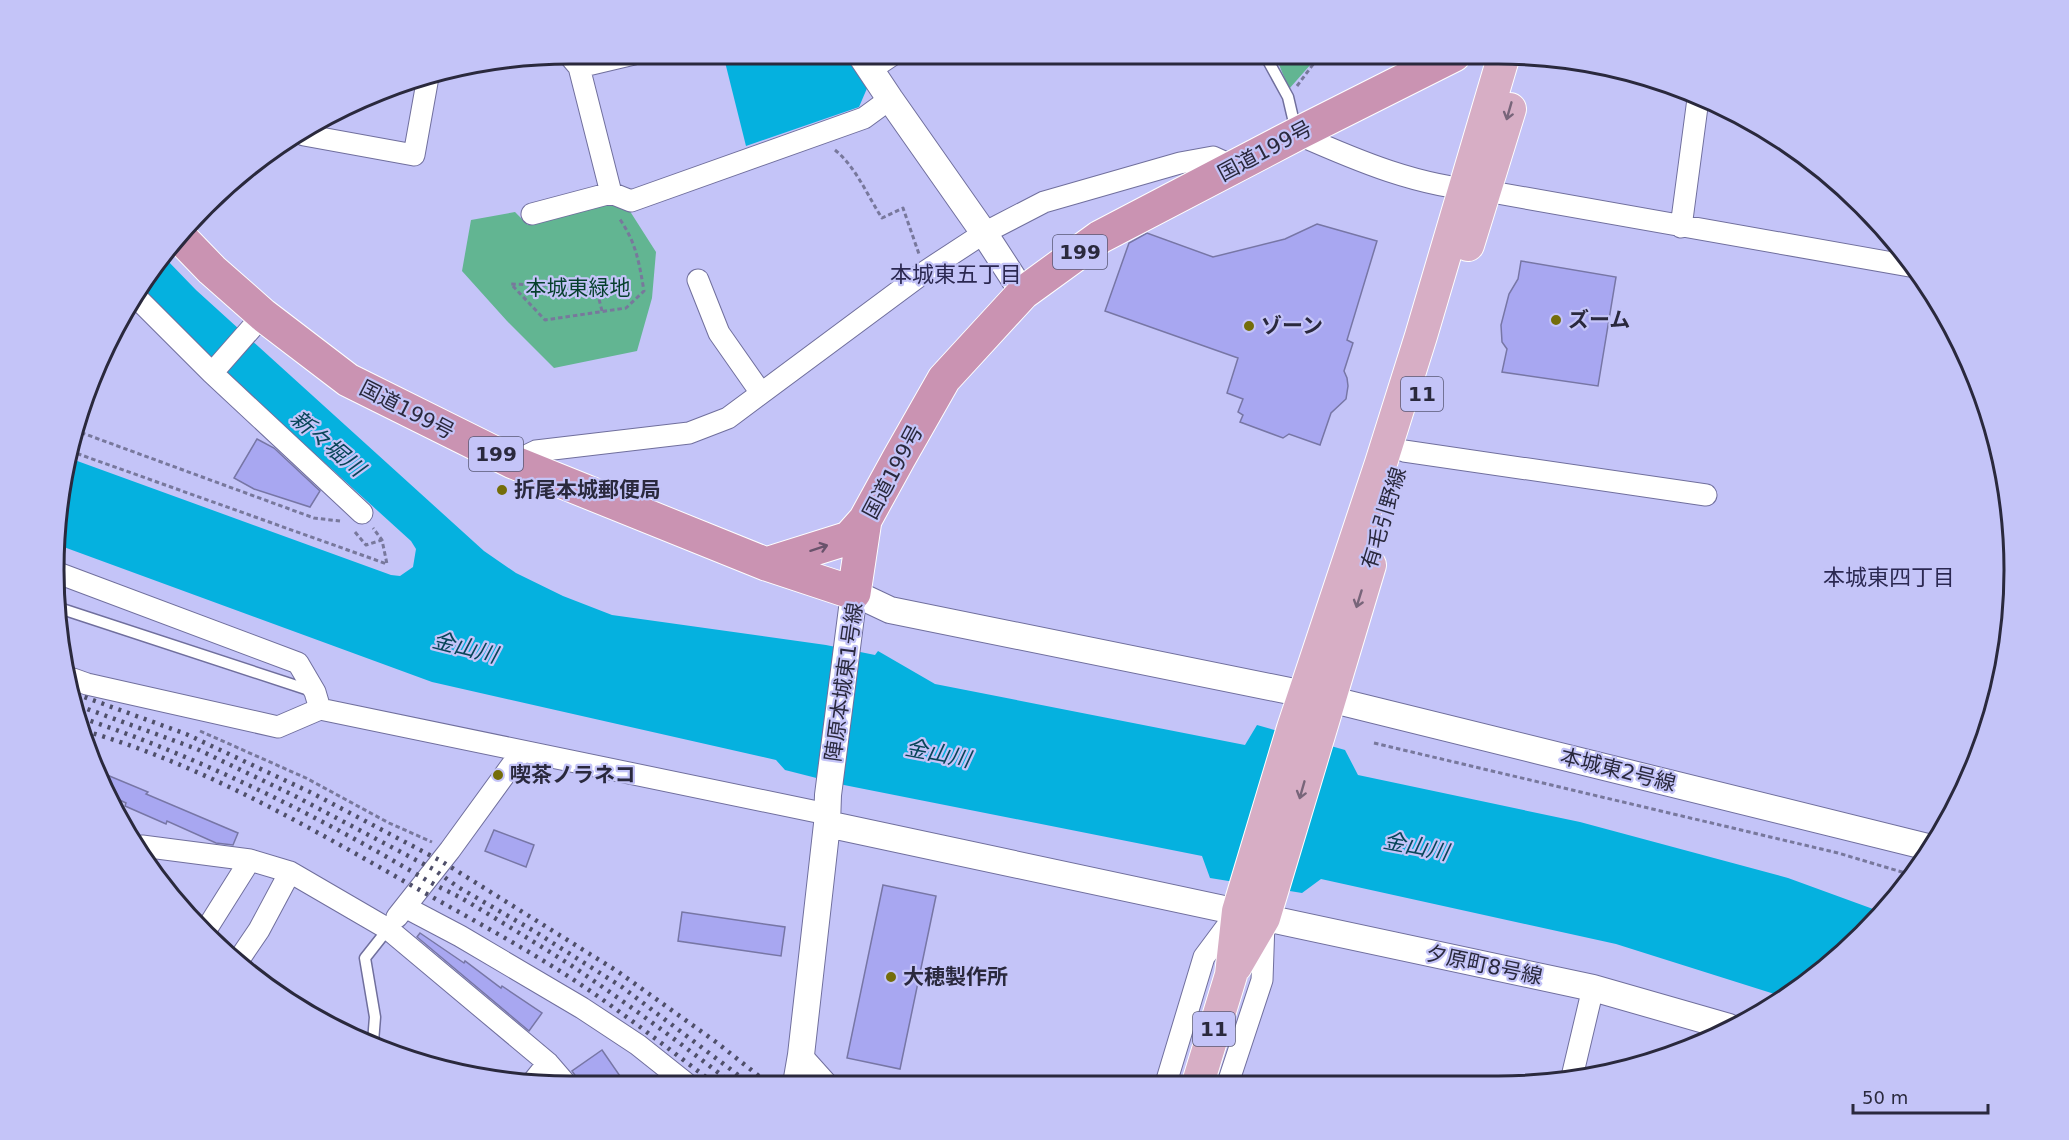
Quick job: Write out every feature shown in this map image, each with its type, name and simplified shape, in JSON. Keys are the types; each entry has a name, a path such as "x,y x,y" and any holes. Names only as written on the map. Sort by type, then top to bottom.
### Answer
{"highway":[{"name":"国道199号","path":"185,242 212,270 256,324 348,380 513,462 766,564 854,593 866,520 899,458 944,379 1023,293 1100,237 1436,64"},
{"name":"199","path":"766,564 849,538 866,520"}],"main road":[{"name":"有毛引野線","path":"1317,696 1404,451 1474,191 1502,64"},
{"name":"有毛引野線","path":"1200,1076 1317,696 1382,463 1421,336 1521,65"}],"street":[{"path":"575,64 616,195"},
{"path":"866,64 984,232 1023,293"},
{"path":"310,136 414,155 426,86"},
{"path":"532,214 616,195 631,201 864,118 890,99"},
{"path":"1682,227 1697,105"},
{"path":"1297,134 1357,160 1416,181 1902,265"},
{"path":"513,462 536,451 688,433 728,417 926,270 984,232 1044,202 1180,163 1212,157 1235,167"},
{"path":"698,280 719,333 761,393"},
{"path":"141,302 354,517"},
{"path":"212,373 256,324"},
{"path":"1404,451 1706,495"},
{"path":"64,575 298,663 318,700 522,751 827,811"},
{"name":"陣原本城東1号線","path":"797,1076 854,593 890,610 1317,696"},
{"path":"77,681 278,727 318,700"},
{"name":"本城東2号線","path":"1317,696 1922,846"},
{"path":"388,929 450,850 522,751"},
{"name":"夕原町8号線","path":"827,811 1254,906 1593,988 1720,1024"},
{"path":"148,847 250,860 290,872 339,899 388,929 548,1063 559,1075"},
{"path":"210,924 250,860"},
{"path":"242,955 259,930 290,872"},
{"path":"1230,1076 1262,980 1254,906"},
{"path":"1168,1076 1204,957 1254,906"},
{"path":"405,907 460,936 582,1008 638,1045 677,1076"},
{"path":"1573,1070 1593,988"},
{"path":"801,1055 820,1076"},
{"path":"539,1074 548,1063"}],"lane":[{"path":"1270,64 1288,97 1297,134"},
{"path":"67,611 318,700"},
{"path":"374,1035 375,1017 365,958 388,929"}],"path":[{"path":"1288,97 1313,64"},
{"path":"818,135 849,161 882,218 903,208 922,261"},
{"path":"602,311 596,287 511,284 546,320 626,308 644,291 638,254 629,233 613,209 616,195"},
{"path":"78,454 387,564 382,540 354,517 314,518 84,434"},
{"path":"354,517 366,545 382,540"},
{"path":"199,730 306,778 389,823 450,850"},
{"path":"1374,743 1838,853 1904,873"}],"green space":[{"path":"1279,64 1311,64 1289,89"},
{"name":"本城東緑地","path":"613,200 626,205 656,252 652,298 637,351 554,368 462,271 471,220 515,212 528,225"}],"water":[{"path":"726,64 854,64 868,86 859,107 746,146"},
{"path":"169,262 196,290 484,551 516,573 563,596 612,615 826,645 875,655 878,651 935,684 1245,745 1257,725 1345,750 1358,775 1580,822 1788,878 1873,909 1832,950 1774,994 1616,944 1321,879 1302,893 1210,878 1202,856 844,785 785,770 776,760 432,682 65,548 69,504 77,461 391,575 400,576 413,567 416,549 411,541 228,375 146,295"}],"building":[{"name":"ゾーン","path":"1317,224 1377,241 1347,340 1353,343 1344,371 1348,386 1346,399 1331,413 1320,445 1289,434 1283,438 1240,422 1243,415 1238,412 1243,399 1227,393 1238,358 1105,311 1129,243 1147,233 1213,257 1285,239"},
{"name":"ズーム","path":"1521,261 1616,277 1598,386 1502,372 1507,349 1502,342 1501,325 1509,294 1518,279"},
{"path":"257,439 274,448 320,491 310,507 254,489 234,478"},
{"path":"109,776 238,833 233,845 216,843 167,821 166,824 125,806 126,803 120,800"},
{"path":"494,830 534,845 526,867 485,851"},
{"name":"大穂製作所","path":"883,885 936,896 900,1069 847,1058"},
{"path":"682,912 785,927 781,956 678,941"},
{"path":"420,933 542,1013 529,1031 417,937"},
{"path":"602,1050 620,1076 576,1076 572,1071"}],"railway":[{"path":"81,696 186,734 312,793 441,861 617,971 716,1042 759,1076"},
{"path":"84,708 197,749 293,795 433,869 458,887 534,931 622,987 739,1076"},
{"path":"88,720 170,751 257,789 463,899 593,980 722,1076"},
{"path":"91,733 164,758 241,792 352,851 557,969 614,1008 704,1076"}],"place":[{"name":"ズーム","path":"1556,320"},
{"name":"ゾーン","path":"1249,326"},
{"name":"折尾本城郵便局","path":"502,490"},
{"name":"喫茶ノラネコ","path":"498,775"},
{"name":"大穂製作所","path":"891,977"}],"district":[{"name":"本城東五丁目","path":"956,274"},
{"name":"本城東四丁目","path":"1889,577"}],"water label":[{"name":"新々堀川","path":"328,443"},
{"name":"金山川","path":"465,647"},
{"name":"金山川","path":"938,753"},
{"name":"金山川","path":"1416,846"}]}
